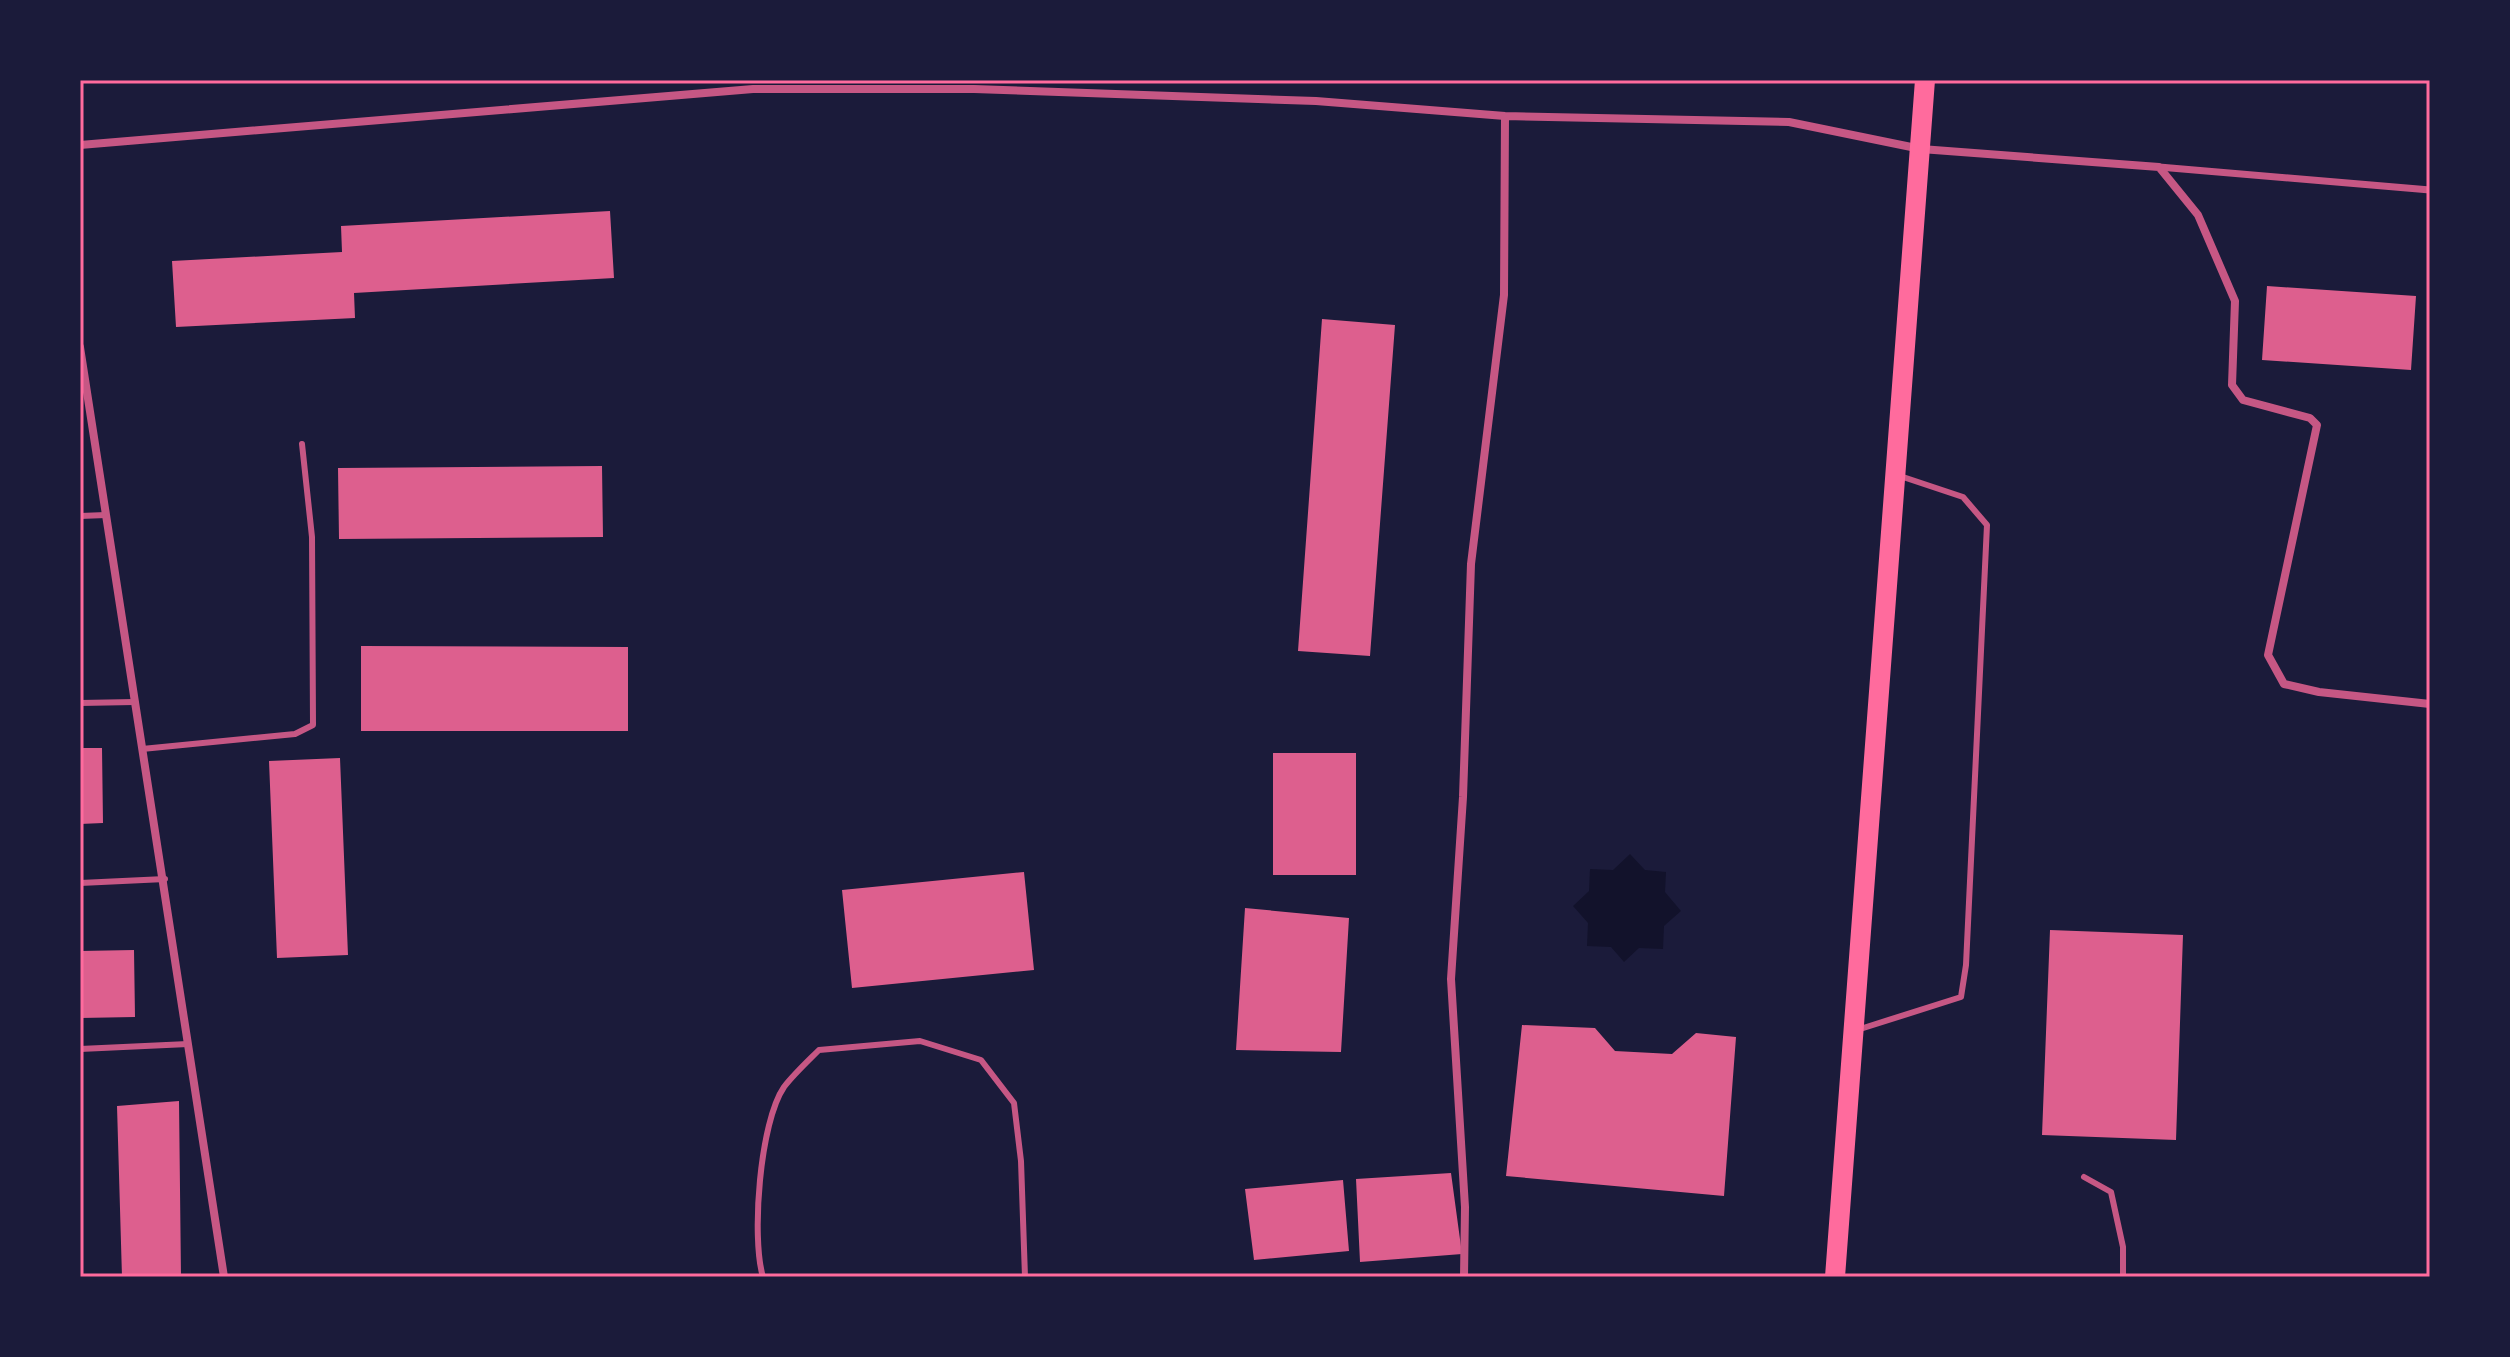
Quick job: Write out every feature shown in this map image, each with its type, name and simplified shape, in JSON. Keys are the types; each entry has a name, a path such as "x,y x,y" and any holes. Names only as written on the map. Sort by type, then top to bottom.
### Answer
{"main road":[{"path":"1835,1277 1925,80"}],"street":[{"path":"80,145 753,89 974,89 1300,100 1505,116 1789,122 1921,149 2430,190"},
{"path":"1464,1277 1465,1207 1451,979 1463,797 1471,564 1504,295 1505,116"},
{"path":"2159,167 2198,215 2235,301 2232,385 2243,400 2310,418 2317,425 2268,655 2284,684 2319,692 2430,704"},
{"path":"80,347 134,702 165,879 224,1277"}],"lane":[{"path":"80,420 91,420"},
{"path":"142,749 295,734 313,725 312,537 302,444"},
{"path":"1854,1031 1961,997 1966,965 1987,525 1963,497 1897,475"},
{"path":"80,516 106,515"},
{"path":"80,703 134,702"},
{"path":"80,883 165,879"},
{"path":"763,1277 757,1258 761,1159 783,1089 819,1050 920,1041 981,1060 1014,1103 1021,1161 1025,1277"},
{"path":"80,1049 188,1044"},
{"path":"2084,1177 2111,1192 2123,1247 2123,1277"}],"shaded area":[{"path":"1630,854 1645,870 1666,872 1665,892 1681,911 1664,926 1663,949 1639,948 1624,962 1611,947 1587,946 1588,923 1573,906 1589,891 1590,869 1613,870"}],"building":[{"path":"610,211 614,278 354,293 355,318 176,327 172,261 342,252 341,226"},
{"path":"2267,286 2416,296 2411,370 2262,360"},
{"path":"1322,319 1395,325 1370,656 1298,651"},
{"path":"602,466 603,537 339,539 338,468"},
{"path":"361,646 628,647 628,731 361,731"},
{"path":"80,748 102,748 103,823 80,824"},
{"path":"1273,753 1356,753 1356,875 1273,875"},
{"path":"340,758 348,955 277,958 269,761"},
{"path":"1024,872 1034,970 852,988 842,890"},
{"path":"1245,908 1349,918 1341,1052 1236,1050"},
{"path":"2050,930 2183,935 2176,1140 2042,1135"},
{"path":"134,950 135,1017 80,1018 80,951"},
{"path":"1522,1025 1595,1028 1615,1051 1672,1054 1696,1033 1736,1037 1724,1196 1506,1176"},
{"path":"179,1101 181,1277 122,1277 117,1106"},
{"path":"1451,1173 1462,1254 1360,1262 1356,1179"},
{"path":"1343,1180 1349,1251 1254,1260 1245,1189"}]}
